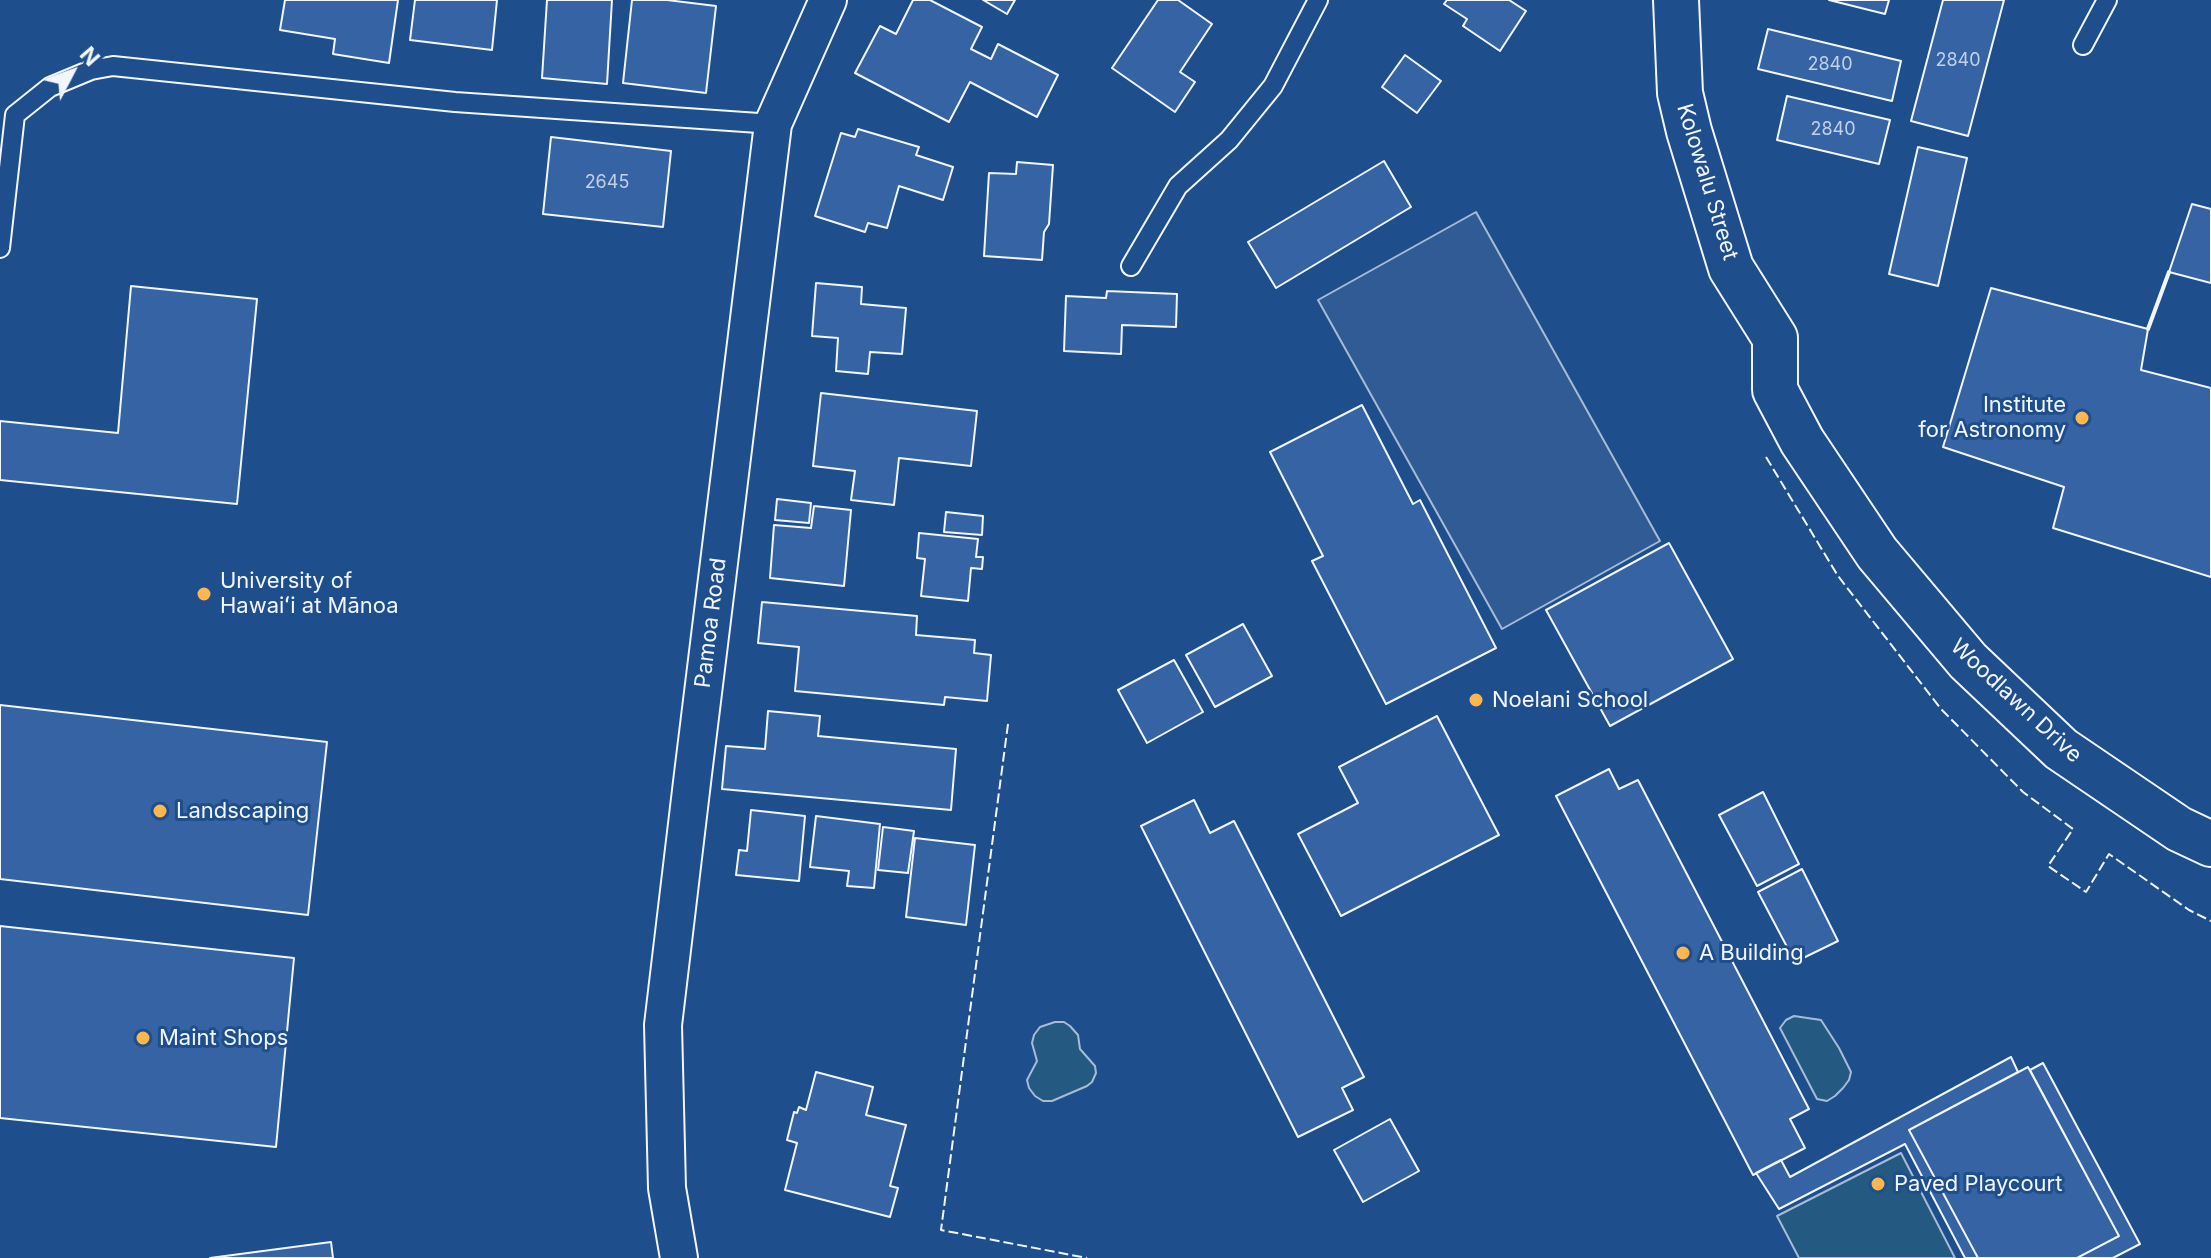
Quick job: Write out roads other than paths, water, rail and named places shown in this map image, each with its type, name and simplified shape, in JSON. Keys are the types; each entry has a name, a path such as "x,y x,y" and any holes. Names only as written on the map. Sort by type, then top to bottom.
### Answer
{"street":[{"name":"Pamoa Road","path":"679,1258 667,1188 663,1025 773,124 828,0"},
{"name":"Kolowalu Street","path":"1676,0 1680,93 1689,131 1731,268 1775,338 1775,390 1802,441"},
{"name":"Woodlawn Drive","path":"1802,441 1877,553 1968,661 2061,749 2179,829 2211,844"}],"lane":[{"path":"1131,266 1178,186 1229,140 1273,86 1318,0"},
{"path":"2083,45 2107,0"},
{"path":"0,248 15,115 50,87 70,77 113,66 455,102 773,124"}],"place":[{"name":"Institute for Astronomy","path":"2082,418"},
{"name":"University of Hawaiʻi at Mānoa","path":"204,594"},
{"name":"Noelani School","path":"1476,700"},
{"name":"Landscaping","path":"160,811"},
{"name":"A Building","path":"1683,953"},
{"name":"Maint Shops","path":"143,1038"},
{"name":"Paved Playcourt","path":"1878,1184"}]}
